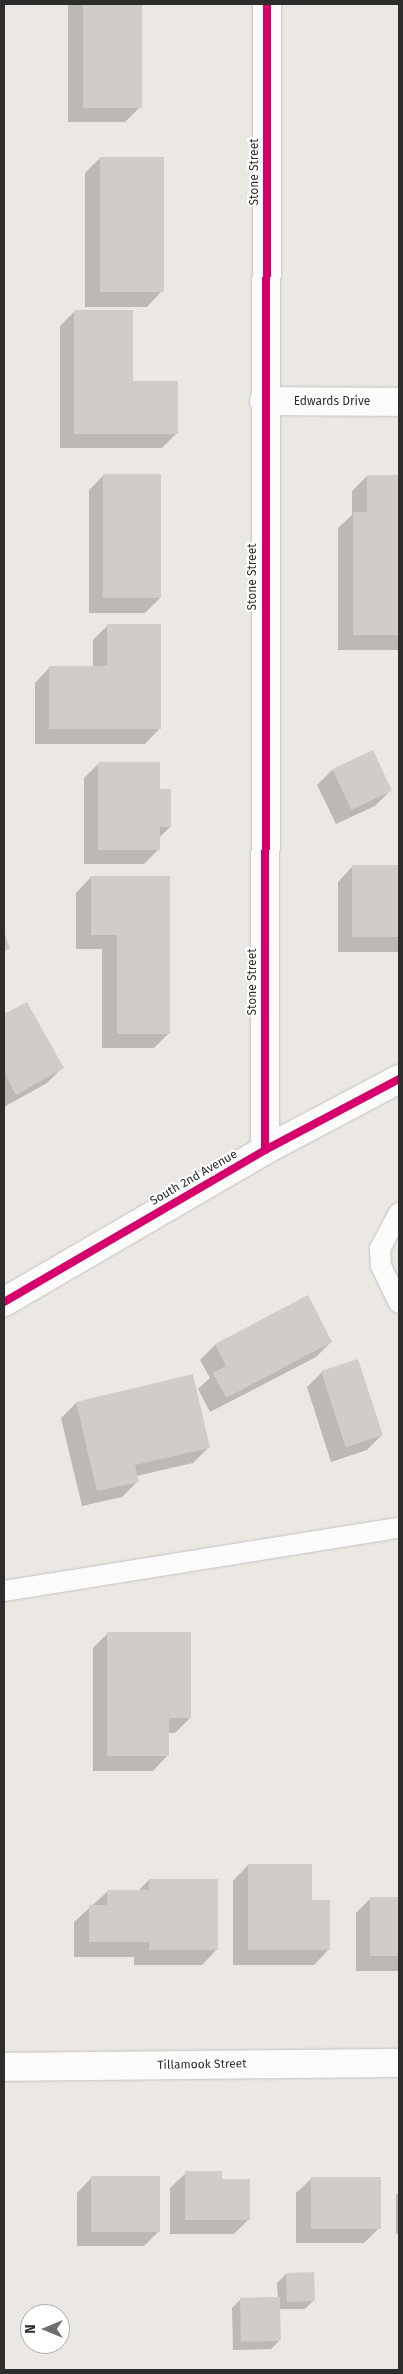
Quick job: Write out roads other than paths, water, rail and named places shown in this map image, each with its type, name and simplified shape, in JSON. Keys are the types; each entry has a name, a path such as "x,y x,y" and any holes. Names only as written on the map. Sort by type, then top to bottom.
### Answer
{"street":[{"name":"Stone Street","path":"265,1150 264,401 267,4"},
{"name":"Edwards Drive","path":"264,401 399,402"},
{"name":"South 2nd Avenue","path":"4,1302 265,1150 399,1079"},
{"name":"Tillamook Street","path":"4,2067 399,2063"}],"lane":[{"path":"399,1213 380,1248 381,1266 399,1303"},
{"path":"4,1591 399,1528"}]}
